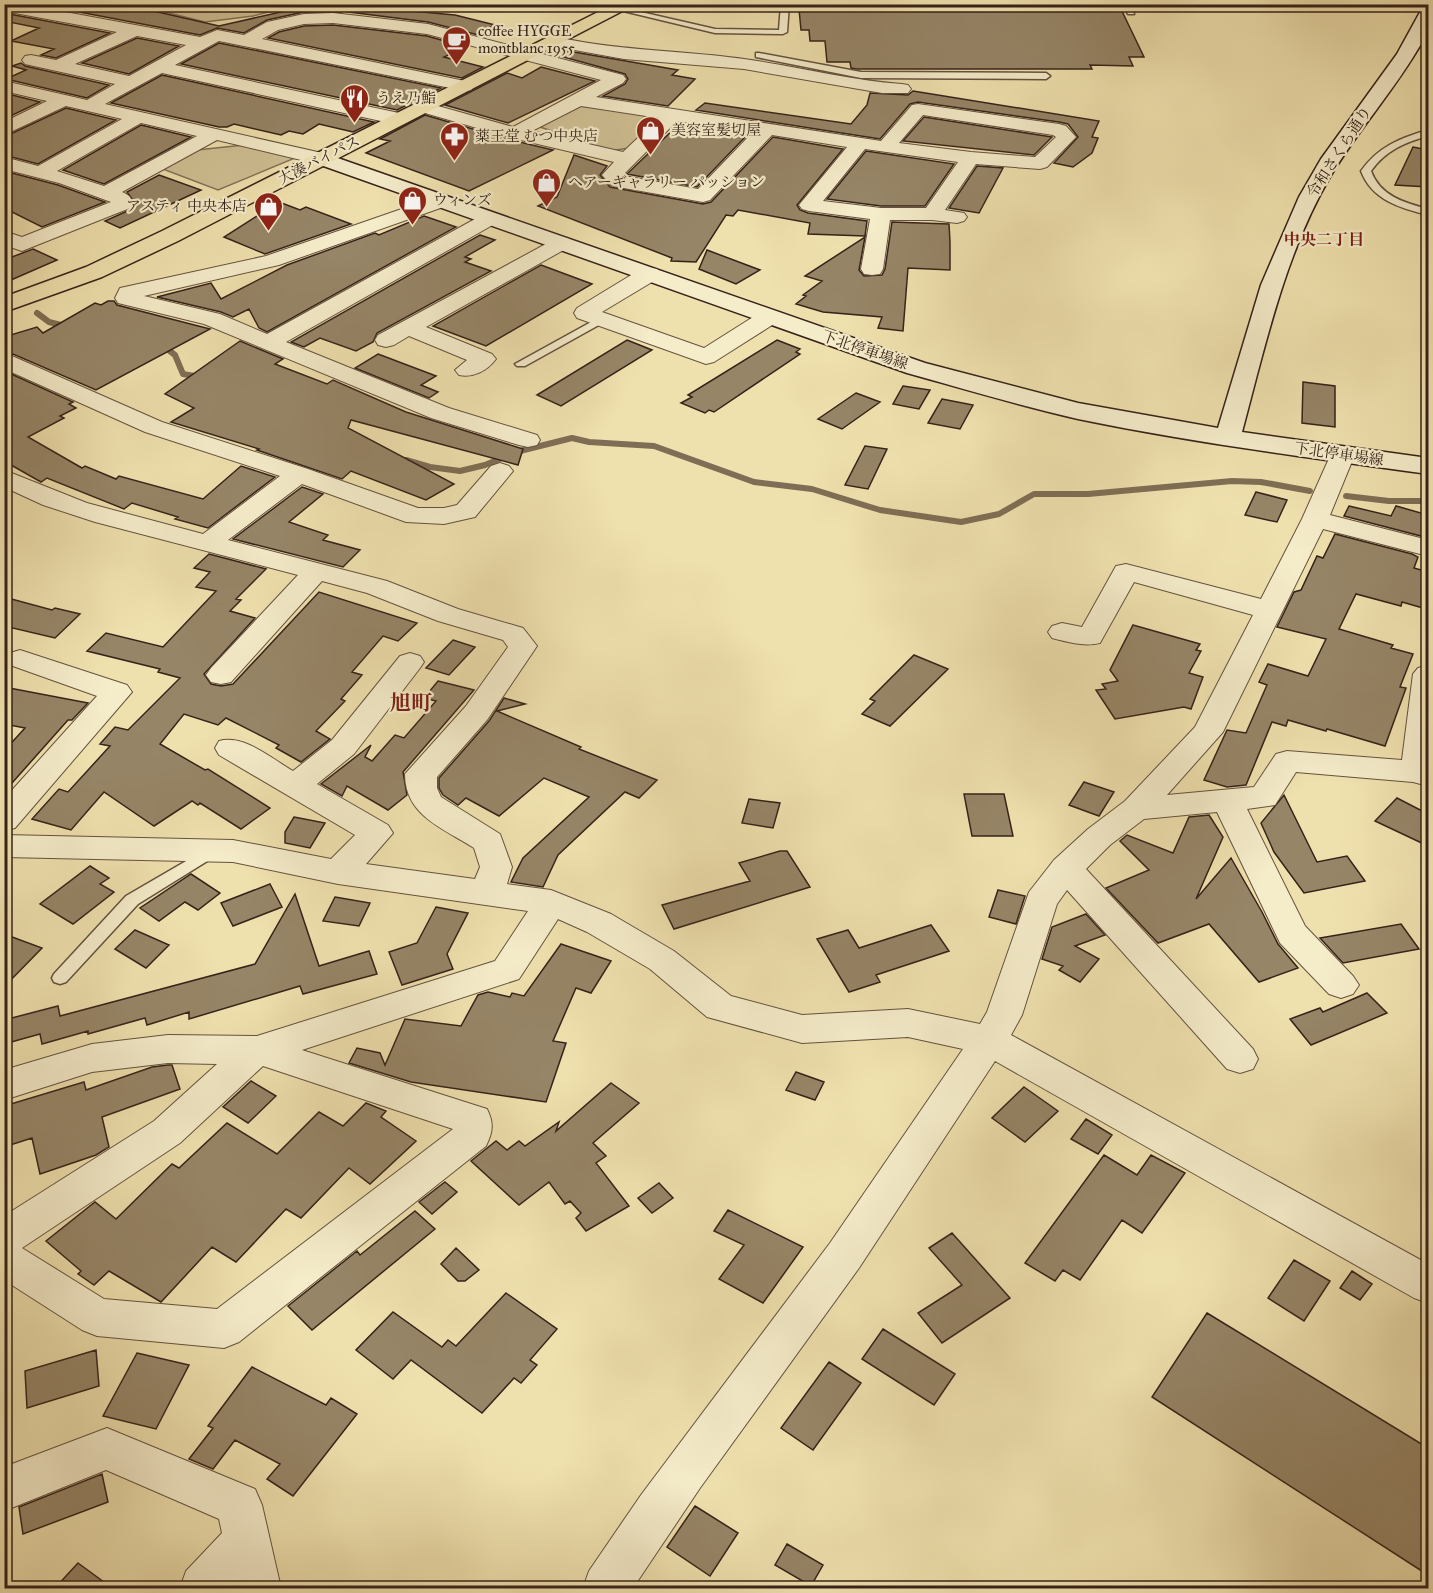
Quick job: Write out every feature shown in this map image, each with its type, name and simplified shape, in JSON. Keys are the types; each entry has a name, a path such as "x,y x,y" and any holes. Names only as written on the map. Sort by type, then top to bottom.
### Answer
{"highway":[{"name":"大湊バイパス","path":"4,305 93,272 624,7"}],"main road":[{"name":"令和さくら通り","path":"1228,438 1248,361 1290,241 1310,195 1351,131 1406,54 1428,14"},
{"name":"下北停車場線","path":"321,159 916,368 989,389 1077,411 1228,438 1428,466"}],"street":[{"path":"4,6 203,43"},
{"path":"246,41 273,26 304,19 333,18 428,28 617,79 515,133"},
{"path":"60,65 133,31"},
{"path":"90,105 217,35 465,86"},
{"path":"553,41 593,50 751,60 855,85 902,89"},
{"path":"31,60 131,82"},
{"path":"160,67 399,119"},
{"path":"4,86 321,159"},
{"path":"4,130 65,99"},
{"path":"578,100 886,147 971,158 1040,163 1067,137 1059,130 918,109 886,147"},
{"path":"424,107 515,133 627,159"},
{"path":"674,113 612,175 618,181 703,196 768,128"},
{"path":"41,172 138,117"},
{"path":"106,193 213,135"},
{"path":"860,143 809,205 881,214 932,214 957,217"},
{"path":"932,214 971,158"},
{"path":"4,163 41,172 106,193 122,199 123,204 22,245 4,237"},
{"path":"442,201 272,261 128,293 126,298 212,318 440,413 528,440"},
{"path":"872,269 881,214"},
{"path":"269,342 491,218"},
{"path":"386,340 562,243"},
{"path":"649,274 585,313 706,357 769,317"},
{"path":"409,328 484,360 467,370"},
{"path":"4,365 12,363 102,407 191,440 248,456 415,516 444,516 466,511 500,471"},
{"path":"606,1588 718,1422 824,1283 989,1040 1004,1015 1041,901 1066,868 1099,837 1136,809 1208,732 1315,519 1343,454"},
{"path":"208,543 299,474"},
{"path":"4,477 34,494 138,525 377,587 448,615 513,634 523,646 486,702 455,740 421,774 421,788 428,804 489,842 496,867 487,894"},
{"path":"1315,519 1428,548"},
{"path":"221,675 315,572"},
{"path":"1062,632 1090,637 1126,572 1268,610"},
{"path":"4,820 117,692 10,658"},
{"path":"294,786 343,747 410,662"},
{"path":"1136,809 1264,797 1287,761 1422,774 1428,674"},
{"path":"230,748 377,833 338,872"},
{"path":"1227,801 1292,934 1341,985"},
{"path":"4,846 233,851 338,872 551,902 599,923 662,960 720,1007 802,1029 908,1023 989,1040 1428,1285"},
{"path":"1066,868 1240,1059"},
{"path":"4,1238 167,1132 257,1050 507,970 551,902"},
{"path":"4,1085 92,1058 168,1049 257,1050 474,1120 473,1135 224,1329 97,1317 4,1258"},
{"path":"4,1489 107,1449 239,1505 258,1588"},
{"path":"203,1588 247,1540"}],"lane":[{"path":"624,7 716,31 756,33 783,32 785,4"},
{"path":"756,33 751,60 861,75 1046,76"},
{"path":"1428,133 1400,141 1374,159 1366,171 1368,181 1375,190 1409,207 1428,212"},
{"path":"521,364 602,319"},
{"path":"60,978 132,900 213,850"}],"shaded area":[{"path":"137,5 296,5 253,16 205,22"},
{"path":"579,106 656,113 661,119 629,148 610,151 540,127"},
{"path":"244,145 295,158 218,190 160,168 197,150"}],"building":[{"path":"37,4 123,4 219,26 327,4 340,12 304,12 267,20 244,33 217,28 200,35"},
{"path":"807,5 1119,5 1144,57 1129,57 1133,66 1090,65 1092,69 856,69 851,68 850,62 827,62 825,41 810,41 809,30 801,30 799,9 808,9"},
{"path":"356,6 455,15 495,25 482,31 493,34 486,37 428,22 348,12"},
{"path":"4,13 110,33 56,58 41,55 54,49 11,41 39,28 4,21"},
{"path":"333,25 427,36 466,47 444,57 483,67 462,78 268,38 279,32 304,26"},
{"path":"137,38 179,46 129,74 82,63"},
{"path":"219,43 441,88 397,110 181,64"},
{"path":"568,51 678,70 672,75 695,79 668,106 603,96 625,84 628,79 625,74 560,56"},
{"path":"21,63 25,66 109,85 87,98 6,79 26,70 12,66"},
{"path":"541,67 595,81 508,123 445,105 507,73 522,78"},
{"path":"162,75 374,122 353,132 319,124 303,134 289,131 281,135 234,124 219,127 111,103"},
{"path":"913,91 1099,121 1092,137 1098,138 1092,153 1073,167 1054,163 1078,137 1068,124 1059,122 918,102 910,104 880,139 696,110 705,103 851,124 867,105 870,93 908,95"},
{"path":"4,93 40,102 4,119"},
{"path":"66,108 116,120 38,164 4,155 4,137"},
{"path":"425,115 553,150 469,191 366,153 390,141 380,139"},
{"path":"924,117 1052,137 1034,155 903,141"},
{"path":"679,124 748,134 697,187 627,174"},
{"path":"141,125 191,137 104,184 63,170"},
{"path":"773,137 843,149 797,205 800,210 808,213 867,221 865,236 808,234 810,223 738,210 733,216 726,215 696,262 671,261 672,258 538,206 557,197 574,155 607,166 600,175 610,187 703,204 711,202"},
{"path":"1413,147 1428,150 1428,187 1395,185"},
{"path":"866,151 954,164 925,206 881,206 827,199"},
{"path":"977,166 1003,168 979,213 949,208"},
{"path":"4,171 58,185 105,202 42,227 4,208"},
{"path":"159,175 201,190 120,228 105,221 132,209 135,203 127,192"},
{"path":"279,202 300,210 306,207 351,224 265,254 224,237"},
{"path":"424,216 456,227 267,332 259,328 249,309 233,317 157,297 211,283 221,299 287,265 375,233 379,235"},
{"path":"892,222 949,224 950,270 908,268 903,331 878,328 882,317 823,312 796,304 806,296 803,295 822,281 805,276 865,237 859,270 864,276 882,275 885,269"},
{"path":"480,235 495,240 465,257 471,259 465,262 491,271 377,333 373,342 356,351 320,338 304,347 291,342"},
{"path":"33,249 57,260 4,283 4,260"},
{"path":"707,250 760,270 736,284 699,269"},
{"path":"541,265 592,284 486,346 433,326"},
{"path":"108,301 210,329 96,390 13,354 4,356 4,337 37,327 43,333 95,303 101,305"},
{"path":"627,340 652,350 561,406 537,395"},
{"path":"777,340 800,349 796,352 800,354 714,412 709,410 705,413 681,403 692,397 688,395"},
{"path":"240,341 283,359 275,364 327,384 333,380 406,412 523,449 518,465 351,420 348,428 454,484 426,500 351,471 342,479 257,450 259,449 171,422 194,408 165,394"},
{"path":"378,354 436,376 421,385 438,392 429,398 355,368"},
{"path":"9,373 73,402 69,404 76,408 60,416 64,418 28,437 82,468 85,466 116,479 119,476 203,499 241,466 275,477 208,528 132,503 124,509 47,478 41,482 4,461 4,374"},
{"path":"1303,382 1335,386 1335,427 1302,423"},
{"path":"903,386 930,390 919,409 893,404"},
{"path":"856,393 880,402 842,429 818,419"},
{"path":"942,399 973,405 960,429 928,423"},
{"path":"865,446 887,449 868,489 845,485"},
{"path":"302,487 323,494 289,522 328,535 323,540 360,550 343,567 233,539"},
{"path":"1256,492 1287,500 1277,522 1245,515"},
{"path":"1349,506 1391,516 1396,506 1428,515 1428,519 1421,536 1344,516"},
{"path":"1335,534 1412,554 1418,557 1414,568 1428,572 1428,594 1423,608 1402,602 1401,606 1356,594 1339,629 1393,645 1391,648 1413,654 1400,687 1406,688 1385,746 1288,720 1286,726 1272,722 1246,785 1227,787 1204,780 1227,730 1246,733 1267,685 1259,682 1268,664 1308,676 1326,639 1277,627 1294,592 1301,590 1317,556 1323,558"},
{"path":"209,554 266,569 236,599 241,600 230,611 255,618 204,674 211,684 221,686 233,684 319,592 417,623 398,641 383,636 352,672 362,675 341,699 345,701 316,731 330,739 301,762 276,748 279,745 226,718 218,725 184,714 160,744 205,770 208,769 270,808 241,829 200,803 198,805 192,801 154,826 104,792 71,830 32,819 59,789 68,792 110,746 100,744 115,727 128,730 180,678 158,672 160,669 87,651 106,633 163,647 216,591 196,587 210,572 194,568"},
{"path":"4,597 52,610 55,608 80,614 55,638 4,626"},
{"path":"1133,625 1200,644 1196,650 1201,651 1189,673 1203,677 1191,709 1184,707 1115,719 1096,690 1106,689 1102,684 1118,681 1110,670"},
{"path":"453,640 475,647 449,675 426,668"},
{"path":"914,655 948,669 890,726 862,714 875,701 870,699"},
{"path":"438,681 474,690 403,772 407,795 388,810 347,786 342,796 321,784 371,745 365,757 372,761 395,735 404,738 436,701 424,698"},
{"path":"4,687 88,703 72,720 68,720 4,792 4,751 25,728 4,724"},
{"path":"504,698 525,704 497,711 581,747 579,749 657,780 639,798 625,792 558,855 543,887 511,882 523,858 589,797 544,778 499,816 466,798 458,805 443,795 439,788 439,778 489,721"},
{"path":"1084,782 1114,792 1099,816 1069,805"},
{"path":"964,794 1004,794 1013,836 972,836"},
{"path":"1284,795 1317,862 1347,856 1365,881 1304,893 1274,852 1261,823"},
{"path":"1397,798 1428,814 1428,846 1375,821"},
{"path":"749,799 780,803 773,828 742,823"},
{"path":"1209,815 1223,837 1196,899 1231,858 1278,944 1298,968 1259,982 1209,924 1158,943 1106,888 1149,870 1120,841 1127,835 1173,853 1189,817"},
{"path":"294,817 325,823 310,848 285,843 285,832"},
{"path":"787,851 810,887 674,929 662,905 750,881 739,863"},
{"path":"90,866 109,878 100,884 114,892 73,924 40,904"},
{"path":"191,874 220,893 198,910 185,902 159,921 140,908"},
{"path":"270,884 282,907 233,926 221,903"},
{"path":"998,890 1025,896 1016,924 989,917"},
{"path":"295,894 319,966 369,951 377,974 303,994 300,986 189,1019 189,1012 147,1025 145,1018 42,1044 40,1034 4,1044 4,1020 58,1006 60,1016 255,964"},
{"path":"335,897 370,903 359,926 323,921"},
{"path":"436,907 468,913 447,954 453,969 402,985 389,952 417,943"},
{"path":"1086,914 1105,935 1075,946 1099,959 1080,982 1059,970 1063,966 1042,959 1052,927"},
{"path":"1401,924 1419,949 1343,963 1320,938"},
{"path":"931,925 949,951 876,975 880,982 849,992 817,939 848,930 859,948"},
{"path":"135,930 169,945 146,968 115,949"},
{"path":"4,934 42,948 4,987"},
{"path":"561,944 611,961 591,993 576,988 553,1041 566,1043 546,1102 411,1082 349,1063 357,1048 380,1053 385,1065 405,1019 461,1026 478,995 488,992 510,997 512,993 524,996"},
{"path":"1367,993 1387,1013 1311,1045 1290,1019 1320,1008 1323,1012"},
{"path":"172,1065 180,1089 102,1117 109,1147 96,1155 40,1174 32,1138 4,1147 4,1106 84,1082 86,1090 152,1067"},
{"path":"796,1072 824,1082 815,1100 786,1090"},
{"path":"251,1081 276,1096 248,1123 223,1107"},
{"path":"611,1083 639,1103 593,1143 606,1156 596,1163 629,1206 586,1231 576,1218 581,1213 570,1201 565,1204 549,1182 519,1205 471,1161 496,1141 507,1150 519,1141 525,1146 559,1122 556,1131"},
{"path":"1024,1087 1058,1111 1025,1142 992,1118"},
{"path":"366,1103 386,1111 381,1117 416,1141 370,1184 349,1168 301,1218 286,1209 236,1262 212,1247 161,1302 109,1271 94,1285 78,1274 81,1271 46,1241 95,1202 116,1219 172,1164 179,1168 227,1123 277,1154 319,1112 343,1126"},
{"path":"1086,1119 1112,1135 1098,1154 1071,1139"},
{"path":"1104,1155 1137,1175 1151,1155 1185,1173 1142,1233 1122,1220 1080,1280 1063,1270 1055,1281 1025,1263"},
{"path":"445,1182 457,1192 432,1214 419,1202"},
{"path":"659,1183 673,1198 652,1213 638,1198"},
{"path":"728,1210 803,1247 763,1303 719,1279 744,1245 714,1231"},
{"path":"415,1211 435,1229 312,1330 288,1306 357,1251 360,1255"},
{"path":"952,1233 1010,1298 942,1343 918,1313 962,1285 929,1248"},
{"path":"456,1248 479,1270 465,1281 458,1281 441,1264"},
{"path":"1294,1260 1330,1281 1304,1321 1268,1298"},
{"path":"1352,1271 1372,1284 1360,1300 1340,1288"},
{"path":"506,1293 557,1329 530,1360 537,1365 521,1383 514,1378 482,1413 411,1360 393,1379 356,1350 393,1312 442,1347 448,1340 456,1346"},
{"path":"1207,1313 1428,1448 1428,1575 1152,1397"},
{"path":"883,1329 955,1374 934,1405 862,1359"},
{"path":"96,1350 99,1386 27,1408 25,1371"},
{"path":"137,1353 189,1365 156,1429 103,1416"},
{"path":"829,1362 861,1383 813,1450 781,1428"},
{"path":"252,1367 326,1405 331,1398 357,1414 293,1496 267,1479 280,1464 235,1440 213,1469 189,1459 213,1428 208,1426"},
{"path":"102,1474 108,1502 23,1534 19,1507"},
{"path":"695,1506 738,1533 710,1576 667,1547"},
{"path":"787,1544 823,1565 811,1586 775,1565"},
{"path":"78,1563 112,1588 55,1588"}],"waterway":[{"path":"37,313 49,322 65,326"},
{"path":"162,345 175,355 183,374 200,377"},
{"path":"406,460 430,467 460,471 485,465 516,452 572,438 589,442 654,446 754,482 812,489 880,510 961,522 999,514 1034,494 1088,494 1232,481 1261,482 1310,491"},
{"path":"1346,496 1389,501 1428,501"}],"place":[{"name":"coffee HYGGE montblanc 1955","path":"457,66"},
{"name":"うえ乃鮨","path":"355,124"},
{"name":"美容室髪切屋","path":"650,156"},
{"name":"薬王堂 むつ中央店","path":"454,162"},
{"name":"ヘアーギャラリー パッション","path":"547,208"},
{"name":"ウィンズ","path":"412,226"},
{"name":"アスティ 中央本店","path":"268,232"}],"district":[{"name":"中央二丁目","path":"1324,239"},
{"name":"旭町","path":"411,703"}]}
